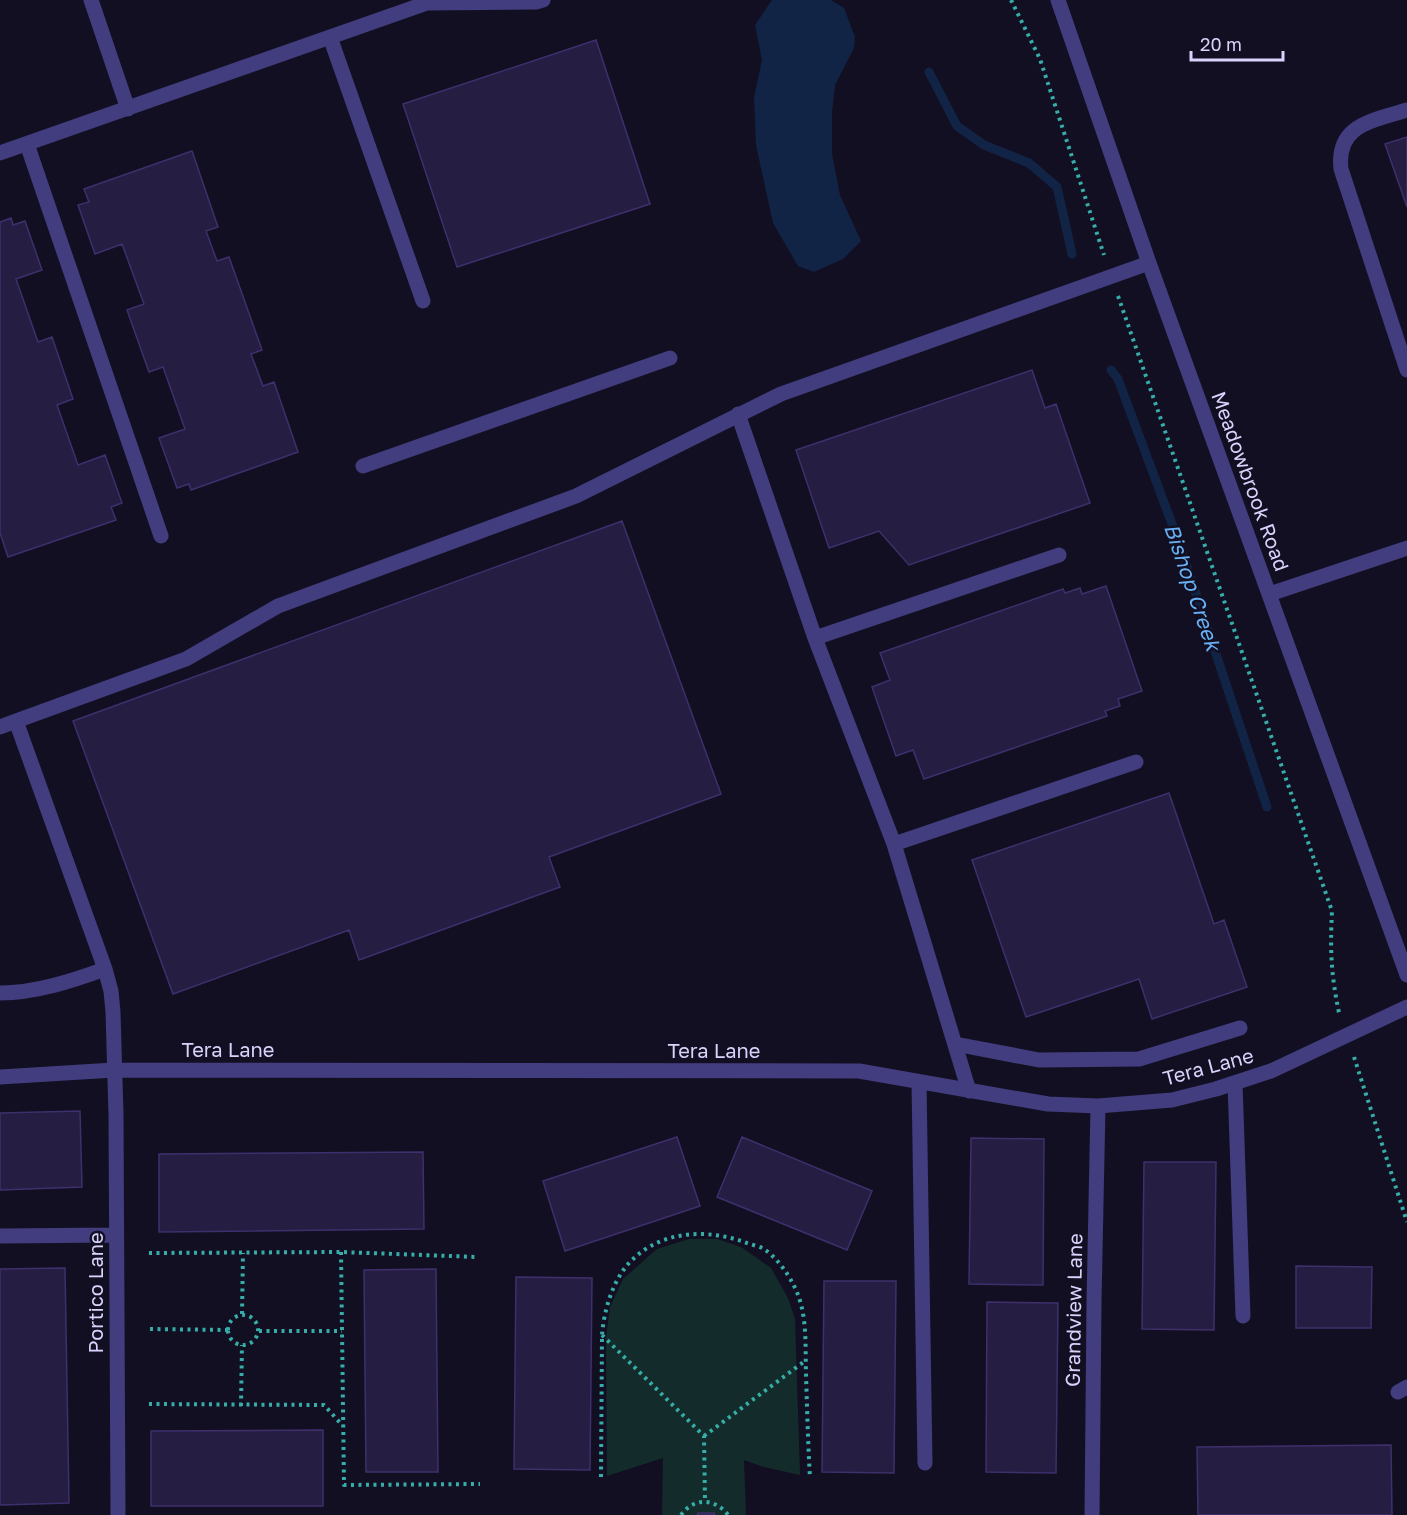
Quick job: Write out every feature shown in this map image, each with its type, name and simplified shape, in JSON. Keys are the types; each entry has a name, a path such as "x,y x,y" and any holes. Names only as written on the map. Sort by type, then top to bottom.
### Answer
{"street":[{"path":"91,0 128,109"},
{"path":"0,153 427,3 536,2 543,0"},
{"name":"Meadowbrook Road","path":"1058,0 1149,263 1407,975"},
{"path":"330,37 423,301"},
{"path":"1407,110 1364,124 1352,132 1342,142 1340,157 1341,170 1407,370"},
{"path":"27,144 162,536"},
{"path":"0,727 186,659 278,606 576,496 781,394 1149,263"},
{"path":"363,466 670,358"},
{"path":"738,414 815,638 894,844 969,1091"},
{"path":"1270,594 1407,548"},
{"path":"815,638 1059,555"},
{"name":"Portico Lane","path":"16,721 111,991 116,1113 118,1515"},
{"path":"894,844 1136,762"},
{"path":"0,993 18,993 82,978 105,969"},
{"name":"Tera Lane","path":"0,1077 114,1070 859,1071 1048,1104 1098,1106 1172,1100 1235,1083 1271,1071 1407,1006"},
{"path":"955,1044 1039,1060 1139,1059 1240,1028"},
{"path":"918,1082 925,1463"},
{"path":"1235,1083 1243,1316"},
{"name":"Grandview Lane","path":"1092,1515 1098,1106"},
{"path":"0,1236 116,1235"}],"path":[{"path":"1011,0 1040,59 1111,276 1332,911 1330,951 1332,976 1340,1014 1407,1222"},
{"path":"601,1477 602,1335 604,1313 613,1290 628,1264 651,1245 684,1234 708,1233 738,1240 764,1250 781,1266 794,1285 804,1313 810,1478"},
{"path":"342,1252 344,1485 480,1484"},
{"path":"148,1253 342,1252 477,1257"},
{"path":"242,1314 243,1253"},
{"path":"242,1314 255,1319 259,1331 250,1344 235,1343 228,1330 232,1319 242,1314"},
{"path":"150,1329 228,1330"},
{"path":"259,1331 342,1331"},
{"path":"602,1335 704,1436 705,1501"},
{"path":"241,1406 242,1345"},
{"path":"704,1436 805,1361"},
{"path":"149,1404 324,1406 343,1426"},
{"path":"681,1515 688,1506 705,1501 723,1508 728,1515"}],"green space":[{"path":"689,1239 717,1239 741,1247 771,1268 788,1298 795,1319 800,1475 744,1460 746,1515 662,1515 663,1458 607,1476 606,1338 610,1307 623,1279 657,1249"}],"water":[{"path":"772,0 831,0 844,8 855,37 854,48 835,85 832,112 832,154 840,195 861,241 843,259 814,272 798,266 773,223 756,145 754,97 762,60 755,25"}],"building":[{"path":"596,40 650,204 457,267 403,104"},
{"path":"1407,137 1407,207 1385,144"},
{"path":"192,151 218,227 206,231 217,261 229,257 262,350 251,354 263,386 274,382 298,452 191,490 189,484 177,488 159,438 185,429 163,367 149,372 127,310 144,304 122,244 95,254 78,205 89,202 84,189"},
{"path":"11,218 13,225 25,221 42,270 16,279 38,342 52,337 73,399 57,405 78,465 105,455 122,503 111,507 116,520 8,557 0,533 0,222"},
{"path":"1032,370 1045,408 1056,404 1090,503 909,565 879,531 829,548 796,450"},
{"path":"622,521 721,794 549,857 560,887 359,960 349,930 173,994 73,721"},
{"path":"1106,586 1142,691 1118,699 1120,706 1105,711 1107,716 924,779 913,750 896,756 872,687 890,680 880,653 1063,589 1065,593 1080,588 1082,594"},
{"path":"1169,793 1214,924 1224,920 1247,987 1152,1019 1139,979 1026,1017 972,860"},
{"path":"80,1111 82,1187 0,1190 0,1113"},
{"path":"677,1137 700,1206 565,1251 543,1181"},
{"path":"742,1137 872,1191 847,1250 717,1197"},
{"path":"971,1138 1044,1139 1043,1285 969,1284"},
{"path":"423,1152 424,1229 159,1232 159,1154"},
{"path":"1144,1162 1216,1162 1214,1330 1142,1329"},
{"path":"1296,1266 1372,1267 1371,1328 1296,1328"},
{"path":"65,1268 69,1503 0,1505 0,1269"},
{"path":"436,1269 438,1472 366,1472 364,1270"},
{"path":"516,1277 592,1278 590,1470 514,1469"},
{"path":"824,1281 896,1281 894,1473 822,1472"},
{"path":"987,1302 1058,1303 1056,1473 986,1472"},
{"path":"323,1430 323,1506 151,1506 151,1431"},
{"path":"1391,1445 1392,1515 1198,1515 1197,1447"},
{"path":"698,1513 714,1513 715,1515 697,1515"}],"waterway":[{"name":"Bishop Creek","path":"929,72 957,126 984,145 1029,163 1057,187 1072,254"},
{"name":"Bishop Creek","path":"1111,370 1118,379 1178,540 1267,807"}]}
